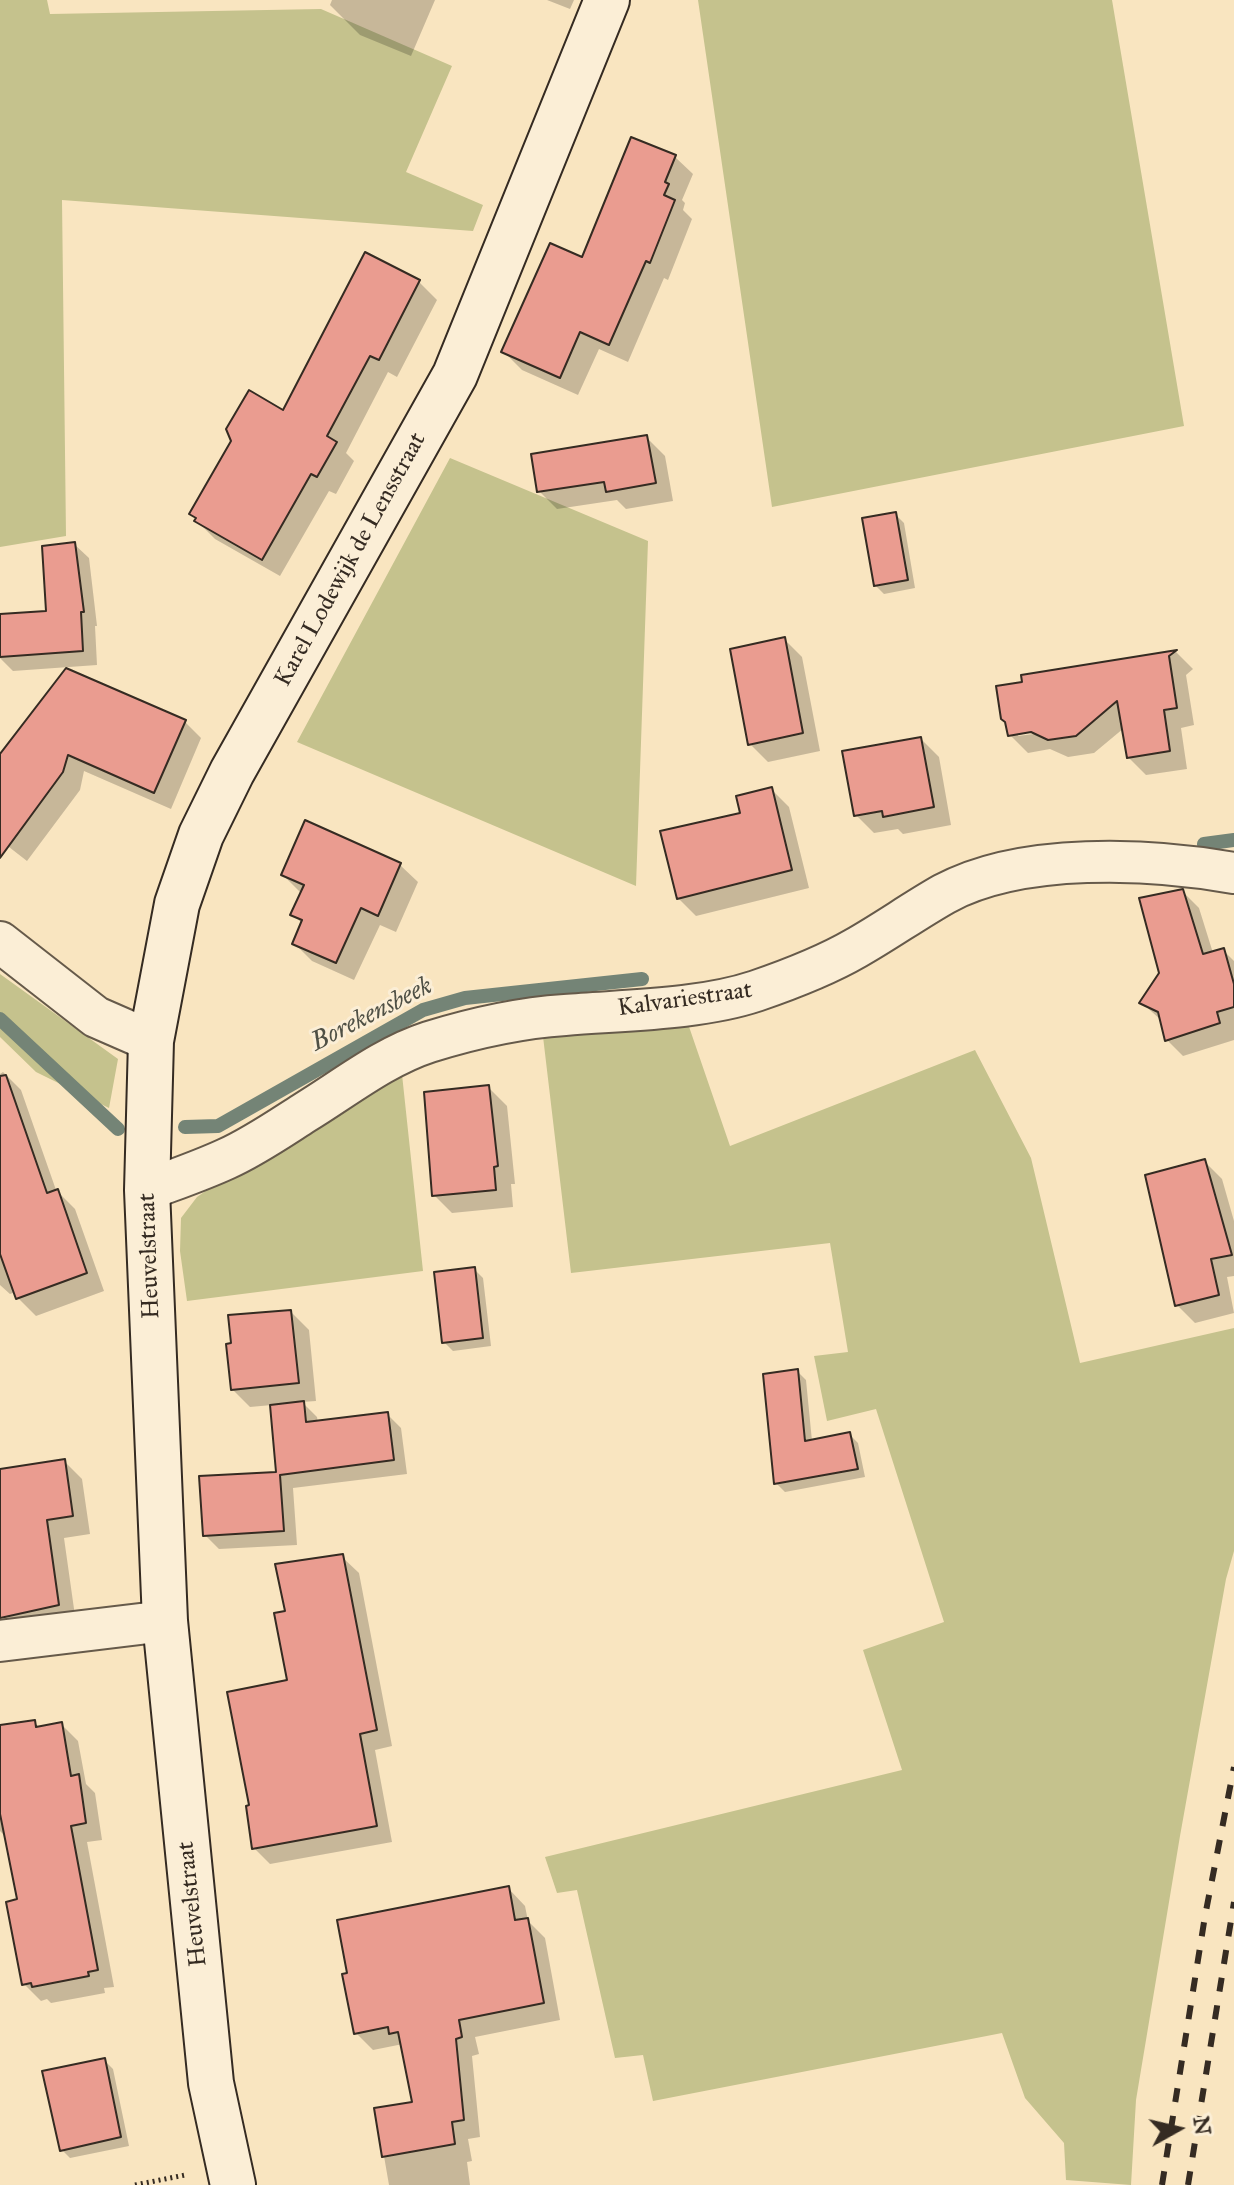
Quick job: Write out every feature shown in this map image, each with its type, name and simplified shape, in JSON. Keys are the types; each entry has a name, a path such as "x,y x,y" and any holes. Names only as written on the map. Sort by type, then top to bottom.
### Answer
{"street":[{"name":"Karel Lodewijk de Lensstraat","path":"149,1131 151,1041 177,904 201,835 240,758 455,375 607,0"},
{"name":"Kalvariestraat","path":"147,1190 228,1158 306,1112 372,1067 426,1043 501,1023 647,1009 752,992 796,977 855,949 946,893 981,879 1017,870 1086,863 1146,862 1234,873"},
{"path":"0,942 96,1017 151,1041"},
{"name":"Heuvelstraat","path":"149,1131 147,1190 165,1621 211,2083 233,2185"},
{"path":"0,1641 165,1621"}],"shaded area":[{"path":"0,0 47,0 50,14 321,9 452,66 406,172 483,205 473,231 62,200 66,536 0,547"},
{"path":"698,0 1112,0 1184,426 772,507"},
{"path":"450,458 648,541 636,886 297,742"},
{"path":"0,974 118,1059 109,1108 36,1072 0,1037"},
{"path":"685,1015 730,1146 975,1050 1031,1158 1080,1363 1234,1328 1234,1551 1226,1579 1180,1836 1136,2100 1131,2185 1066,2180 1064,2143 1025,2098 1002,2033 653,2101 643,2055 615,2058 577,1890 557,1893 545,1857 902,1770 863,1650 944,1622 876,1409 827,1421 814,1356 848,1352 830,1243 571,1273 542,1028"},
{"path":"401,1065 423,1271 187,1301 180,1251 181,1218 197,1197 259,1154"}],"building":[{"path":"631,137 676,155 665,182 669,184 664,195 675,200 650,263 646,261 609,345 580,332 560,378 501,352 550,243 582,257"},
{"path":"365,252 420,280 379,360 370,356 327,436 337,442 317,477 311,474 262,560 194,521 196,518 189,514 231,441 226,429 249,390 283,410"},
{"path":"647,435 656,483 606,492 604,482 537,492 531,454"},
{"path":"896,512 908,580 874,586 862,518"},
{"path":"75,542 84,612 81,612 83,651 0,657 0,614 46,611 42,546"},
{"path":"785,637 803,733 748,745 730,649"},
{"path":"1177,650 1169,656 1177,708 1164,710 1170,751 1127,758 1117,701 1076,736 1048,740 1031,732 1008,736 1005,722 1001,719 996,686 1022,682 1021,675"},
{"path":"66,668 186,720 154,793 68,755 63,772 0,858 0,754"},
{"path":"921,737 934,807 883,817 882,811 854,816 842,751"},
{"path":"772,787 792,870 677,899 660,831 740,813 736,796"},
{"path":"305,820 401,863 378,916 361,908 336,963 292,944 302,920 290,915 304,885 281,875"},
{"path":"1183,889 1203,954 1224,948 1234,984 1234,1007 1217,1012 1220,1023 1165,1041 1158,1012 1139,1003 1159,973 1139,898"},
{"path":"6,1075 47,1193 58,1189 87,1273 16,1299 0,1254 0,1076"},
{"path":"489,1085 498,1166 494,1167 496,1190 432,1196 424,1092"},
{"path":"1205,1159 1232,1255 1211,1259 1219,1295 1175,1306 1145,1175"},
{"path":"475,1267 483,1338 442,1343 434,1272"},
{"path":"291,1310 299,1383 231,1390 226,1344 231,1343 228,1315"},
{"path":"798,1369 805,1441 850,1432 858,1469 774,1484 763,1374"},
{"path":"304,1401 306,1422 388,1412 394,1460 280,1475 284,1531 203,1536 199,1476 276,1472 270,1405"},
{"path":"65,1459 73,1516 47,1520 59,1605 0,1618 0,1469"},
{"path":"343,1554 377,1730 360,1734 377,1826 252,1849 246,1806 249,1805 227,1692 287,1680 274,1613 285,1611 275,1564"},
{"path":"35,1720 36,1727 62,1722 71,1776 79,1774 86,1823 71,1826 98,1970 88,1972 89,1976 32,1987 31,1983 22,1985 6,1902 17,1899 0,1814 0,1725"},
{"path":"509,1886 515,1920 528,1918 544,2003 459,2020 462,2037 456,2039 464,2120 452,2122 455,2144 382,2157 374,2108 412,2102 398,2032 389,2034 388,2027 354,2034 342,1974 347,1973 337,1920"},
{"path":"105,2058 121,2137 60,2151 42,2071"}],"waterway":[{"name":"Borekensbeek","path":"1204,844 1234,840"},
{"name":"Borekensbeek","path":"185,1127 218,1126 423,1010 465,998 642,979"},
{"name":"Borekensbeek","path":"0,1019 118,1129"}],"railway":[{"path":"1162,2185 1205,1916 1234,1767"},
{"path":"1188,2185 1234,1902"}]}
